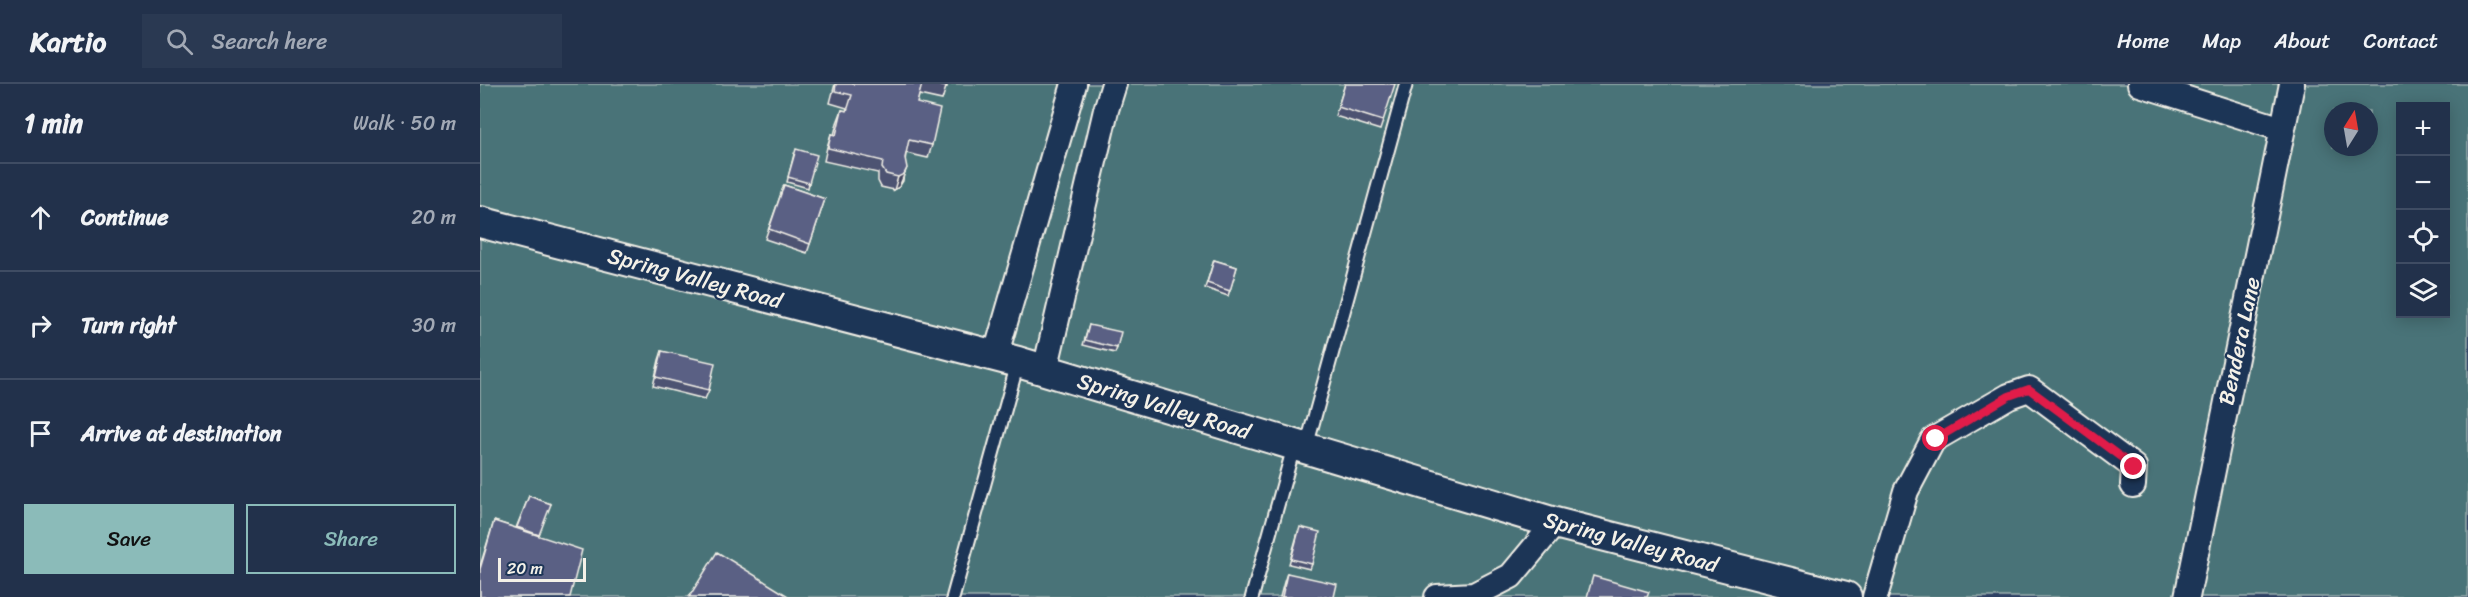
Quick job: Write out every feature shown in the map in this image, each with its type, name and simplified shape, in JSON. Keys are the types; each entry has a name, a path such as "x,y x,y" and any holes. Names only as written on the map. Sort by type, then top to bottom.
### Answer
{"street":[{"path":"1019,363 1074,84"},
{"path":"1019,363 1114,84"},
{"path":"2140,84 2283,129"},
{"name":"Bendera Lane","path":"2187,597 2292,84"},
{"name":"Spring Valley Road","path":"480,222 1019,363 1555,523 1846,597"},
{"path":"1875,597 1906,491 1933,440 1980,415 2009,396 2029,389 2054,405 2134,467 2133,485"},
{"path":"1437,597 1474,595 1511,576 1555,523"}],"lane":[{"path":"1252,597 1300,446 1406,84"},
{"path":"953,597 1019,363"}],"green space":[{"path":"480,84 2468,84 2468,597 480,597"}],"building":[{"path":"836,84 922,84 917,103 940,109 932,145 909,140 905,158 907,168 904,174 898,177 886,174 882,168 883,161 828,148 831,134 836,135 842,110 847,111 852,95 835,91"},
{"path":"1345,84 1395,84 1383,121 1338,107"},
{"path":"796,149 817,155 809,183 788,177"},
{"path":"784,185 825,199 810,244 769,229"},
{"path":"1214,260 1237,267 1230,291 1207,283"},
{"path":"1089,325 1121,332 1117,348 1085,340"},
{"path":"662,351 715,363 709,390 656,377"},
{"path":"529,496 551,504 539,535 517,527"},
{"path":"494,521 582,550 570,597 480,597 480,569"},
{"path":"1300,527 1320,532 1312,564 1291,559"},
{"path":"717,552 788,596 689,597"},
{"path":"1287,573 1337,584 1334,597 1282,597"},
{"path":"1593,576 1649,592 1647,597 1587,597"}],"route":[{"path":"1936,439 2009,396 2029,389 2054,405 2134,467"}]}
